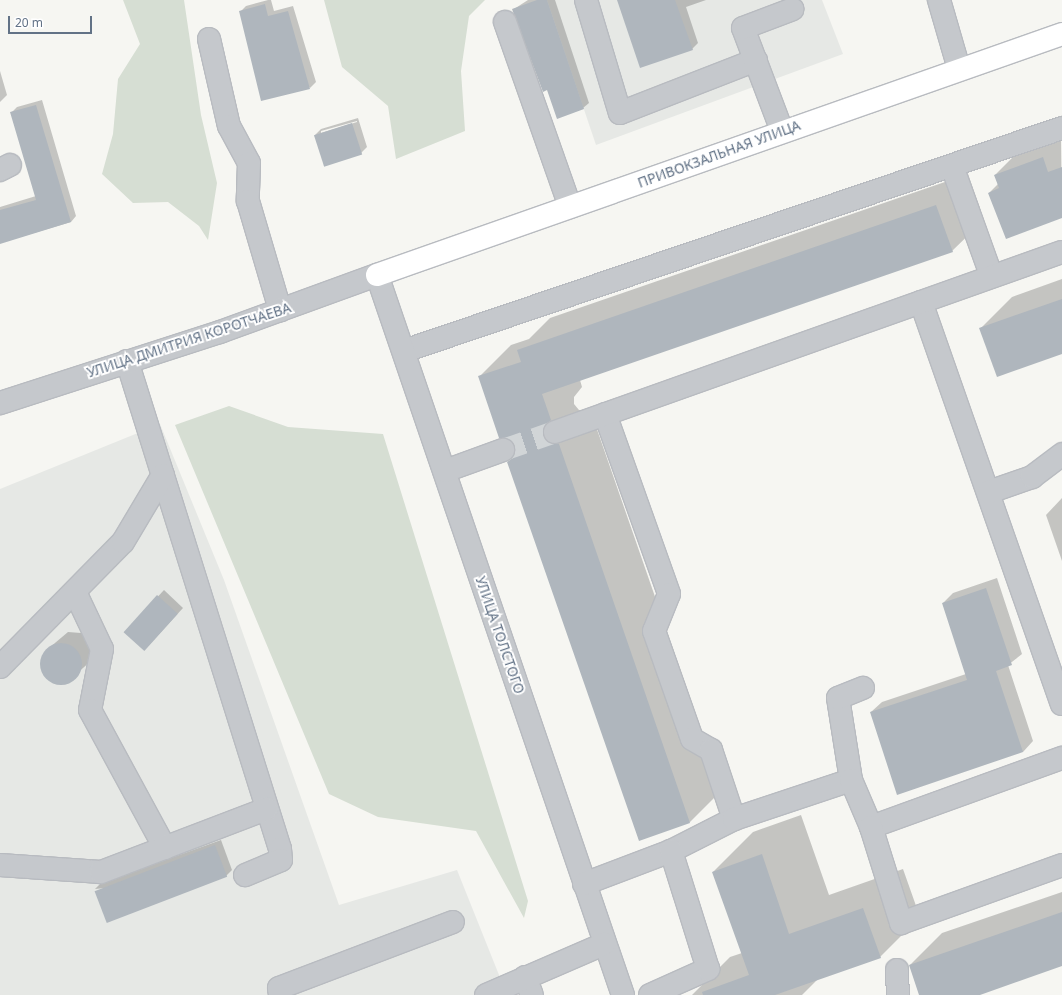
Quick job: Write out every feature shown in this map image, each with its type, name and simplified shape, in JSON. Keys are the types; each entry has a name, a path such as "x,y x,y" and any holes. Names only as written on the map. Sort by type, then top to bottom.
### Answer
{"main road":[{"name":"ПРИВОКЗАЛЬНАЯ УЛИЦА","path":"377,275 570,208 782,131 1062,34"}],"street":[{"path":"586,0 620,113 756,60"},
{"path":"939,0 959,69"},
{"path":"782,131 743,28 793,9"},
{"path":"505,22 570,208"},
{"path":"209,39 229,126 249,163 248,201 280,310"},
{"path":"404,352 1062,128"},
{"path":"952,166 991,275"},
{"path":"555,432 921,302 991,275 1062,252"},
{"name":"УЛИЦА ДМИТРИЯ КОРОТЧАЕВА","path":"0,403 280,310 377,275"},
{"name":"УЛИЦА ТОЛСТОГО","path":"377,275 445,471 604,944 623,995"},
{"path":"921,302 1058,678 1062,704"},
{"path":"127,361 266,809 280,849 281,860 245,875"},
{"path":"605,414 669,594 654,631 692,739 711,750 734,819"},
{"path":"445,471 504,450"},
{"path":"989,492 1032,477 1062,454"},
{"path":"0,667 123,542 163,475"},
{"path":"75,592 102,648 90,710 165,848"},
{"path":"863,688 838,698 851,780 871,826 901,923 1062,865"},
{"path":"871,826 1062,758"},
{"path":"584,884 671,851 734,819 851,780"},
{"path":"0,866 101,872 266,809"},
{"path":"650,995 708,969 671,851"},
{"path":"280,995 279,988 454,922"},
{"path":"486,995 528,986 604,944"},
{"path":"897,970 898,995"}],"shaded area":[{"path":"123,0 184,0 201,115 217,183 208,240 199,226 168,202 133,203 102,174 113,134 118,79 140,44"},
{"path":"324,0 485,0 469,16 461,71 465,131 396,159 388,106 342,67"},
{"path":"547,0 822,0 843,54 596,145"},
{"path":"229,406 288,427 383,434 528,901 524,918 476,831 378,817 329,794 175,425"},
{"path":"160,424 224,580 339,905 457,870 507,995 0,995 0,489"}],"building":[{"path":"537,0 547,0 584,109 557,119 547,90 543,92 512,9"},
{"path":"617,0 675,0 693,50 640,68"},
{"path":"265,4 268,16 288,11 310,89 261,101 239,11"},
{"path":"36,105 71,222 0,244 0,210 36,200 10,112"},
{"path":"352,123 362,154 324,167 314,135"},
{"path":"1043,157 1048,172 1062,167 1062,218 1006,239 988,193 999,188 994,175"},
{"path":"936,205 953,252 542,394 551,420 543,429 543,436 547,442 559,444 690,823 639,841 507,462 513,458 515,446 511,440 499,438 478,376 521,362 517,350"},
{"path":"1062,299 1062,354 997,377 979,328"},
{"path":"986,588 1012,665 996,671 1023,752 897,795 870,712 967,680 942,603"},
{"path":"157,595 178,614 144,651 124,632"},
{"path":"61,643 76,649 82,664 76,679 61,685 46,679 40,664 46,649"},
{"path":"215,845 227,877 107,923 95,891"},
{"path":"762,854 789,934 863,908 881,958 775,995 703,995 702,992 749,975 712,872"},
{"path":"1062,912 1062,966 980,995 919,995 909,965"}],"tunnel":[{"path":"503,450 555,432"}]}
